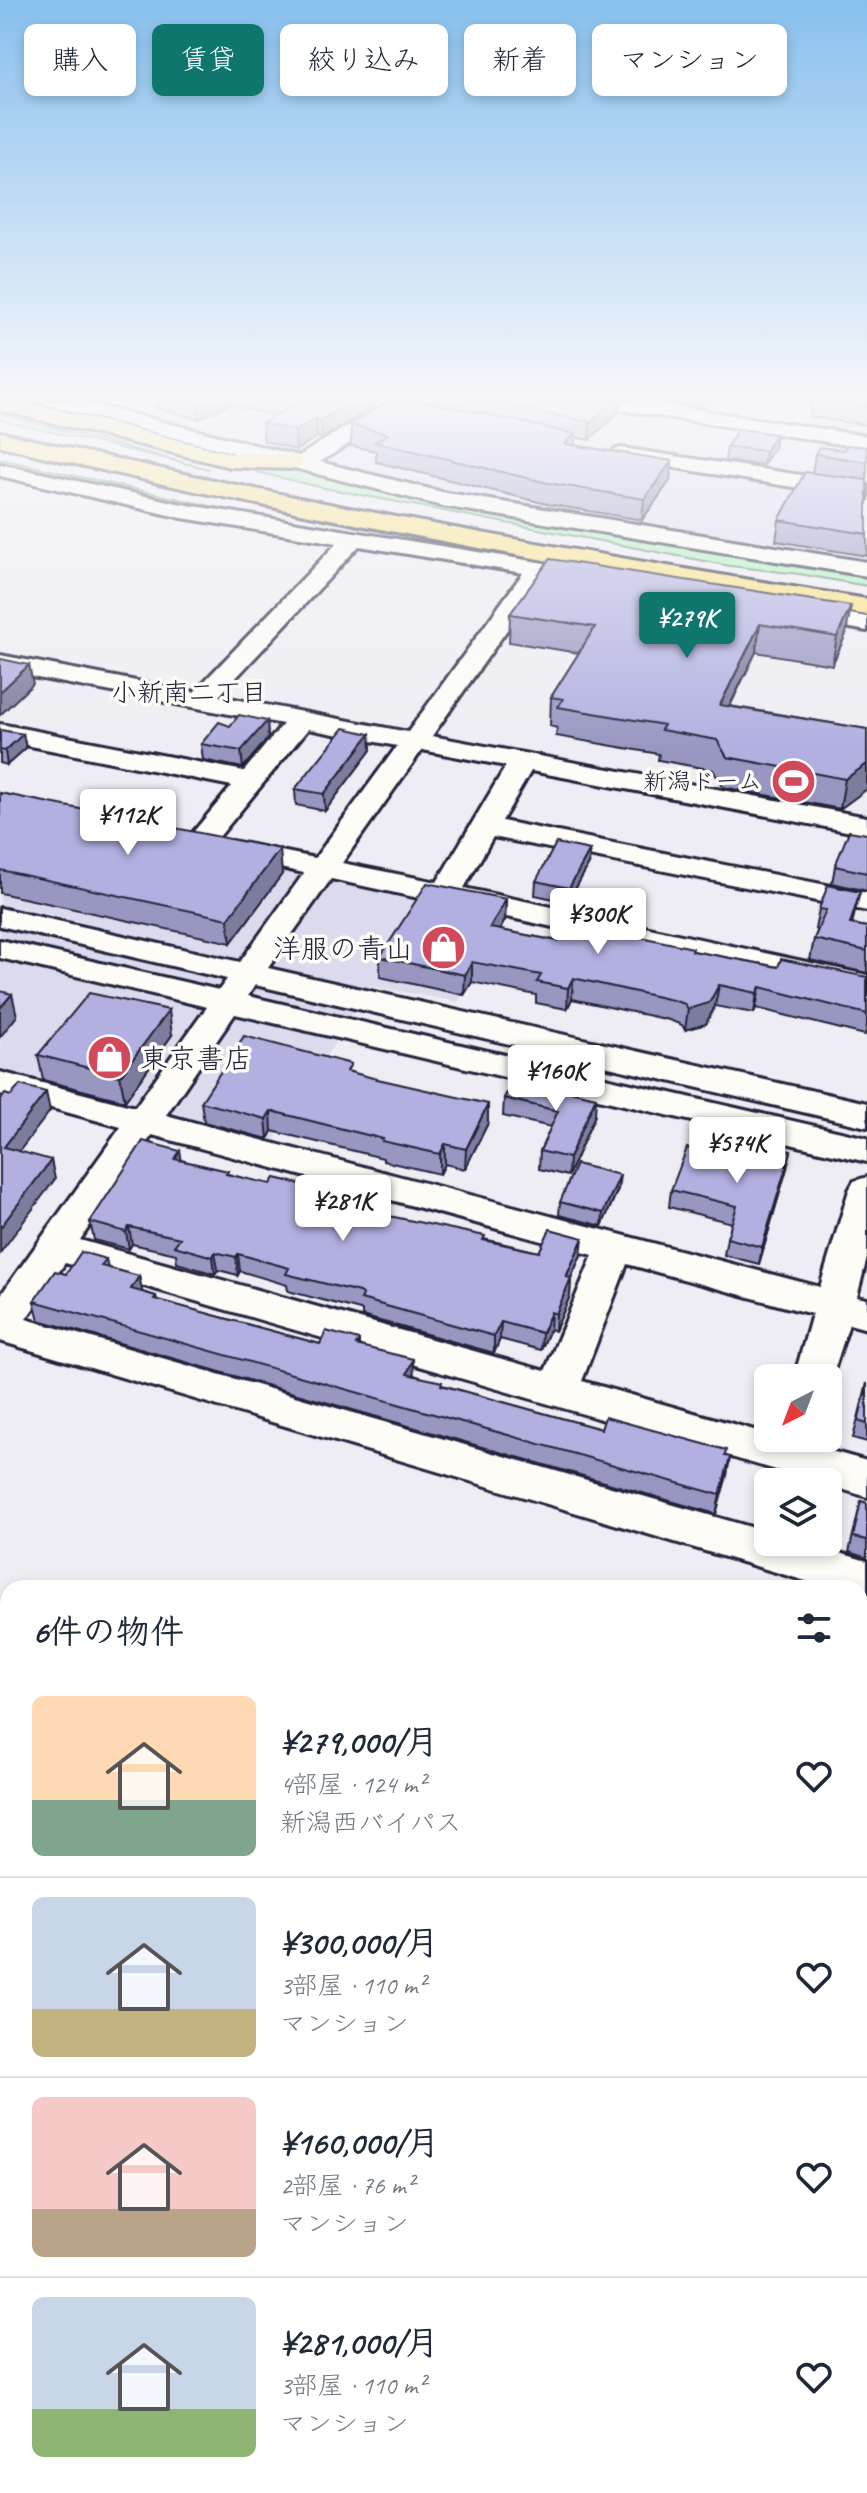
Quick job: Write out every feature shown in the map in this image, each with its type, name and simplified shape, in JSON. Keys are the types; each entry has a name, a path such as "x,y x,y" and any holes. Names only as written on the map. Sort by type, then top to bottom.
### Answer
{"highway":[{"path":"314,517 867,607"},
{"path":"352,517 454,538"},
{"path":"412,517 867,594"},
{"path":"444,517 613,553"}],"street":[{"path":"219,517 867,624"},
{"path":"544,517 867,569"},
{"path":"200,701 351,541"},
{"path":"539,568 227,1002 0,1326 754,1531"},
{"path":"0,663 867,826"},
{"path":"199,843 301,720"},
{"path":"0,732 250,781"},
{"path":"446,893 523,760"},
{"path":"483,826 867,902"},
{"path":"168,837 446,893 867,985"},
{"path":"0,917 867,1115"},
{"path":"0,949 867,1150"},
{"path":"0,1084 851,1310"},
{"path":"822,1364 851,1310 867,1190"},
{"path":"56,1246 867,1479"},
{"path":"558,1390 615,1246"},
{"path":"813,1556 867,1580"}],"shaded area":[{"path":"544,517 867,517 867,569"},
{"path":"0,810 508,914 458,1002 370,986 271,1145 0,1076"}],"green space":[{"path":"242,517 269,517 867,615 867,620"},
{"path":"477,517 512,517 867,574 867,586 730,566"}],"building":[{"path":"780,517 867,517 867,534 779,520"},
{"path":"550,559 851,606 837,637 760,624 720,705 867,729 867,764 845,779 727,757 717,740 661,730 664,725 558,707 563,699 551,697 595,627 510,614"},
{"path":"0,660 29,665 0,692"},
{"path":"239,715 267,721 241,751 201,744 219,722 230,726"},
{"path":"344,728 370,734 324,794 295,789"},
{"path":"0,730 23,734 5,751 0,750"},
{"path":"0,793 280,849 228,919 0,870"},
{"path":"849,831 867,834 867,873 835,866"},
{"path":"556,843 590,850 569,888 536,881"},
{"path":"427,883 506,899 490,928 558,941 569,918 598,925 597,928 693,948 692,951 778,967 781,959 867,977 867,1014 760,987 757,993 719,985 709,1003 688,1009 685,1004 672,1000 573,978 568,988 537,982 541,975 472,962 465,975 380,957"},
{"path":"828,885 860,892 850,924 867,927 867,951 814,939 826,910 819,909"},
{"path":"0,991 12,994 0,1008"},
{"path":"89,993 169,1010 120,1076 38,1055"},
{"path":"244,1036 351,1064 347,1071 488,1104 466,1149 445,1144 440,1154 271,1111 266,1119 201,1102"},
{"path":"514,1078 596,1097 569,1158 540,1151 558,1111 504,1098"},
{"path":"20,1085 46,1092 4,1147 51,1160 0,1228 0,1101 5,1094 11,1096"},
{"path":"143,1141 180,1151 175,1159 228,1171 226,1174 271,1184 275,1178 329,1191 378,1208 375,1213 485,1236 483,1240 539,1252 550,1229 583,1238 566,1277 571,1278 556,1314 551,1312 542,1333 501,1322 494,1336 361,1299 363,1295 359,1292 286,1274 289,1268 238,1254 236,1257 215,1252 213,1257 174,1246 180,1238 129,1227 126,1232 90,1222"},
{"path":"757,1143 791,1151 762,1247 727,1238 737,1206 671,1190 687,1148 695,1150 697,1144 753,1158"},
{"path":"576,1164 620,1175 603,1213 560,1202"},
{"path":"81,1252 106,1259 101,1266 139,1276 131,1289 156,1296 154,1299 320,1344 326,1331 359,1340 356,1345 413,1359 407,1374 442,1382 441,1385 601,1429 605,1417 726,1450 725,1456 730,1457 720,1495 34,1301 55,1271 66,1274"},
{"path":"867,1386 867,1424 858,1421"},
{"path":"861,1501 867,1503 867,1540 853,1537"}],"place":[{"name":"新潟ドーム","path":"793,781"},
{"name":"洋服の青山","path":"444,948"},
{"name":"東京書店","path":"109,1058"}],"district":[{"name":"小新南二丁目","path":"189,692"}]}
